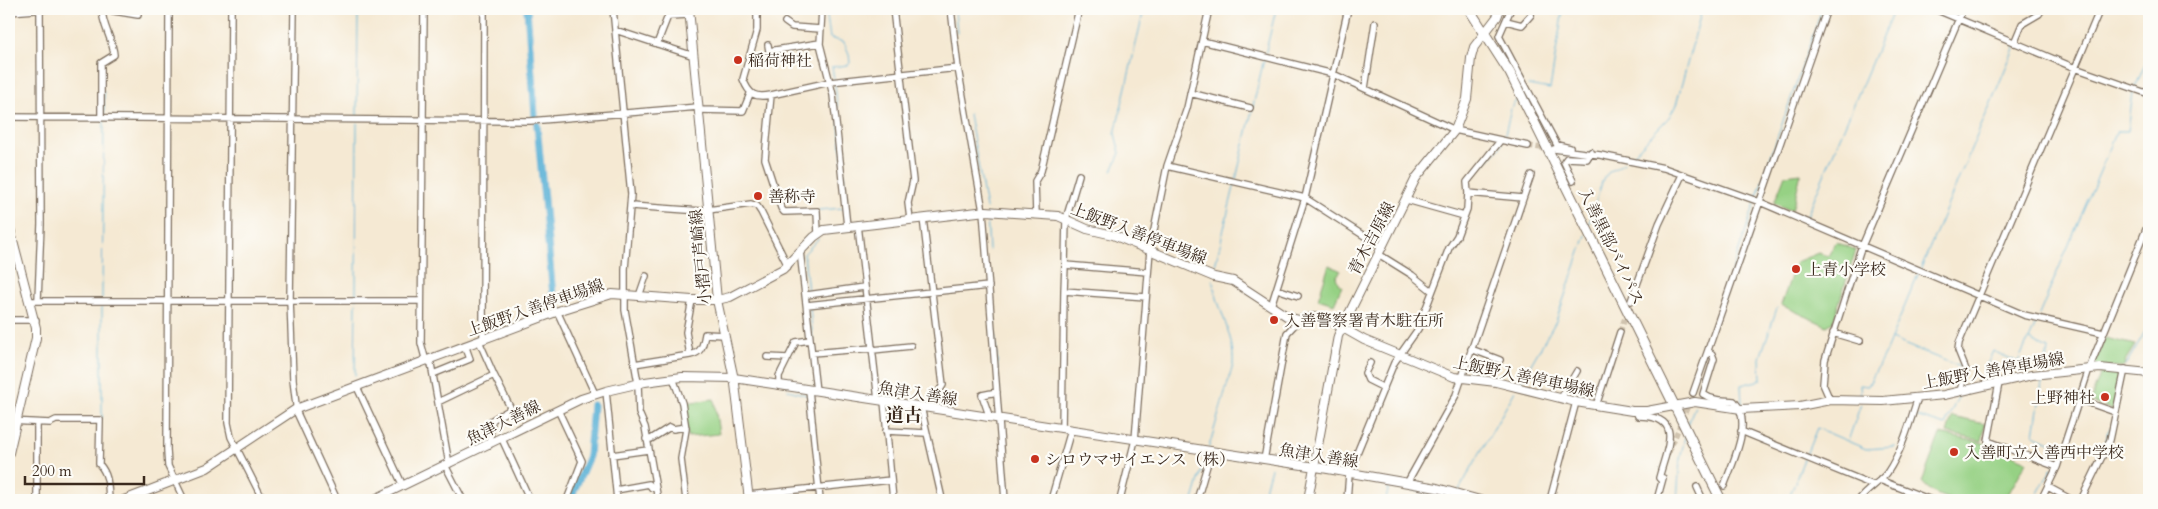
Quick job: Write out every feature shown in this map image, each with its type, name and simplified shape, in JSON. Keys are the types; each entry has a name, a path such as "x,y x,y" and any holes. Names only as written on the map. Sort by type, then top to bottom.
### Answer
{"highway":[{"name":"入善黒部バイパス","path":"1469,9 1510,73 1720,500"}],"main road":[{"name":"青木吉原線","path":"1308,500 1338,336 1407,200 1416,178 1455,130 1467,99 1473,52 1500,9"},
{"name":"小摺戸芦崎線","path":"689,12 717,300 734,378 749,498"},
{"name":"上飯野入善停車場線","path":"124,500 142,497 174,480 207,468 296,409 558,311 612,294 717,300 740,293 788,266 800,251 818,234 828,228 983,211 1058,216 1087,228 1104,232 1214,277 1233,281 1288,316 1299,320 1312,317 1325,318 1364,340 1461,378 1496,382 1596,406 1636,411 1695,402 1741,409 1800,406 1830,400 1882,401 1918,397 1960,391 2032,375 2089,369 2125,369 2149,373"},
{"path":"9,225 36,320 36,338 12,421 9,453"},
{"name":"魚津入善線","path":"373,500 490,445 558,410 595,394 638,383 673,378 734,378 1314,467 1407,483 1455,497 1480,500"}],"street":[{"path":"38,300 40,9"},
{"path":"9,12 48,9"},
{"path":"101,118 101,63 114,55 114,45 102,19 102,9 138,15"},
{"path":"169,9 167,450 168,466 184,500"},
{"path":"231,9 228,423 231,437 263,500"},
{"path":"294,9 290,300 293,380 296,409 306,435 337,500"},
{"path":"424,9 421,343 433,374 447,465 463,500"},
{"path":"484,9 481,340 494,375 511,409 492,420 490,445"},
{"path":"614,9 631,206 624,294 625,310 638,383 639,413 645,427 658,500"},
{"path":"756,9 757,30 752,52 743,73 743,79 750,94 755,96 771,95 830,82 958,68"},
{"path":"822,9 820,43 830,82 848,226"},
{"path":"893,9 913,181 908,203 910,219"},
{"path":"951,9 958,68 983,211 1005,500"},
{"path":"1036,214 1035,181 1041,171 1079,9"},
{"path":"1120,500 1136,440 1150,250 1167,166 1190,93 1209,9"},
{"path":"1271,306 1305,198 1348,9"},
{"path":"1508,9 1506,21 1499,36 1556,146 1590,151 1591,154"},
{"path":"1693,392 1827,9"},
{"path":"1935,9 2075,68 2149,94"},
{"path":"1830,400 1822,378 1833,333 1862,248 1963,9"},
{"path":"2014,43 2022,24 2040,14 2042,9"},
{"path":"1960,391 1966,370 1958,350 1960,343 2100,9"},
{"path":"657,44 668,16 689,12"},
{"path":"1506,21 1522,25 1531,15"},
{"path":"785,22 792,27 821,29"},
{"path":"1365,88 1375,23"},
{"path":"615,30 694,56"},
{"path":"1202,41 1333,74 1455,130 1528,146"},
{"path":"768,46 769,51 820,43"},
{"path":"1190,93 1250,108"},
{"path":"9,117 530,121 623,112 698,109 743,111 750,94"},
{"path":"771,95 766,159 781,208 784,212 817,211 818,234"},
{"path":"1347,500 1349,474 1394,363 1418,329 1464,216 1468,193 1467,182 1500,140"},
{"path":"1554,149 1643,163 1682,174 1760,202 1862,248 1979,297 2041,320 2103,333"},
{"path":"1573,181 1564,162 1566,158 1587,159 1591,154"},
{"path":"1167,166 1305,198 1432,291"},
{"path":"1062,429 1066,219 1079,174"},
{"path":"1407,483 1456,395 1531,174"},
{"path":"1631,301 1659,224 1682,174"},
{"path":"1468,193 1522,198"},
{"path":"1407,200 1464,216"},
{"path":"631,206 708,211 741,204 757,206 788,266"},
{"path":"923,218 943,385 934,399 931,409"},
{"path":"2041,500 2057,467 2089,369 2149,222"},
{"path":"858,226 864,287 886,431 894,500"},
{"path":"800,251 812,353 812,390 820,500"},
{"path":"1065,265 1148,272"},
{"path":"639,296 646,276"},
{"path":"807,305 989,286"},
{"path":"806,294 864,287"},
{"path":"1277,288 1298,296"},
{"path":"1064,291 1146,297"},
{"path":"30,301 168,299 421,301"},
{"path":"690,355 686,332 692,300"},
{"path":"558,311 595,394"},
{"path":"9,320 36,320"},
{"path":"1264,460 1287,333 1299,320"},
{"path":"1596,406 1620,332"},
{"path":"1833,333 1860,341"},
{"path":"634,364 696,354 704,346 705,334 725,334"},
{"path":"779,385 779,376 796,342 810,340"},
{"path":"433,374 470,359 465,346"},
{"path":"812,353 911,346"},
{"path":"1471,350 1500,360"},
{"path":"1708,351 1714,359 1703,394 1708,398 1726,402 1734,401 1741,409 1739,446 1724,486"},
{"path":"768,357 788,358"},
{"path":"1370,364 1365,373 1368,380 1384,388"},
{"path":"2081,500 2106,451 2125,369"},
{"path":"1561,398 1577,371"},
{"path":"438,402 494,375"},
{"path":"673,378 682,403 686,427 686,440 681,459 686,500"},
{"path":"1999,382 1988,441 2057,467"},
{"path":"357,386 402,486"},
{"path":"606,391 617,500"},
{"path":"990,418 982,395 997,392"},
{"path":"1858,500 1880,480 1889,468 1908,427 1918,397"},
{"path":"2078,399 2115,412"},
{"path":"1550,500 1576,402"},
{"path":"921,407 944,500"},
{"path":"558,410 582,460 567,500"},
{"path":"1636,411 1638,416 1656,416 1664,421 1670,435 1659,478 1662,481"},
{"path":"12,421 50,423 56,420 100,420 99,464 106,471 109,500"},
{"path":"37,422 37,500"},
{"path":"646,438 651,439 670,427 673,429 686,427"},
{"path":"1052,500 1071,430"},
{"path":"886,431 926,433"},
{"path":"1741,431 1873,485"},
{"path":"502,439 530,500"},
{"path":"612,455 648,450"},
{"path":"1198,500 1211,452"},
{"path":"1657,500 1669,452"},
{"path":"749,498 891,480"},
{"path":"1880,480 1931,500"},
{"path":"616,490 649,484 652,488 655,488"},
{"path":"1697,487 1703,500"},
{"path":"2048,487 2072,500"}],"green space":[{"path":"1801,173 1792,211 1774,203 1785,175"},
{"path":"1836,242 1856,250 1833,322 1827,326 1781,305 1796,262 1818,253 1828,256"},
{"path":"1329,265 1341,271 1336,277 1339,285 1342,286 1334,304 1318,299"},
{"path":"2105,338 2135,345 2125,361 2124,367 2095,366 2094,364"},
{"path":"2102,369 2123,370 2113,410 2090,402"},
{"path":"714,399 719,434 688,437 684,403"},
{"path":"1952,417 1985,424 1982,441 1947,433"},
{"path":"1940,434 1983,443 2027,461 2005,500 1971,501 1949,499 1930,490 1922,482"}],"waterway":[{"path":"357,116 358,9"},
{"path":"527,9 535,115"},
{"path":"826,9 830,38 844,42 849,54 850,63 848,65 832,67 834,79"},
{"path":"955,9 957,33"},
{"path":"1112,171 1120,153 1115,134 1144,9"},
{"path":"1265,55 1276,9"},
{"path":"1528,85 1550,89 1563,9"},
{"path":"1629,159 1669,117 1676,105 1702,9"},
{"path":"1756,199 1822,9"},
{"path":"1806,218 1894,9"},
{"path":"113,38 116,48"},
{"path":"1921,268 2015,46"},
{"path":"2136,86 2149,54"},
{"path":"1236,179 1264,59"},
{"path":"835,83 847,207"},
{"path":"104,92 104,115"},
{"path":"2039,315 2117,131 2128,131 2133,92"},
{"path":"1504,139 1511,108 1518,98"},
{"path":"969,114 986,208"},
{"path":"102,298 104,119"},
{"path":"356,299 357,123"},
{"path":"537,125 554,306"},
{"path":"1485,164 1499,149 1502,142"},
{"path":"1589,224 1603,179 1608,173 1624,163"},
{"path":"1213,274 1235,183"},
{"path":"1714,325 1755,203"},
{"path":"819,210 843,208"},
{"path":"987,214 989,250"},
{"path":"1520,383 1556,321 1586,235"},
{"path":"808,292 804,254 818,239"},
{"path":"1861,398 1860,385 1868,386 1886,351 1919,272"},
{"path":"991,277 1001,415"},
{"path":"1209,447 1233,365 1229,333 1218,302 1213,280"},
{"path":"355,375 356,303"},
{"path":"102,304 102,418"},
{"path":"810,308 813,341"},
{"path":"1742,405 1741,385 1761,380 1760,358 1777,308"},
{"path":"2037,321 2029,340 2048,349 2045,371"},
{"path":"2125,366 2149,325"},
{"path":"1891,339 1963,368"},
{"path":"1982,383 1984,372 1993,351 2018,362 2028,340"},
{"path":"2043,377 2034,435 2061,447 2054,464"},
{"path":"1697,400 1705,378"},
{"path":"788,390 807,395"},
{"path":"1459,490 1515,391"},
{"path":"1912,425 1916,416 1945,425 1959,395"},
{"path":"1848,441 1861,404"},
{"path":"570,500 589,456 593,405"},
{"path":"1688,423 1695,406"},
{"path":"1002,421 1009,500"},
{"path":"1806,455 1817,428 1866,449 1895,447"},
{"path":"2105,444 2110,428"},
{"path":"1677,500 1680,459 1685,437"},
{"path":"1193,500 1207,453"},
{"path":"1788,500 1804,459"},
{"path":"1262,500 1271,468"},
{"path":"2034,500 2052,468"},
{"path":"2077,500 2086,483"},
{"path":"1386,500 1389,485 1457,499"}],"tunnel":[{"path":"1528,146 1549,149"},
{"path":"1620,332 1631,301"},
{"path":"1669,452 1693,393"}],"place":[{"name":"稲荷神社","path":"738,60"},
{"name":"善称寺","path":"758,196"},
{"name":"上青小学校","path":"1796,269"},
{"name":"入善警察署青木駐在所","path":"1274,320"},
{"name":"上野神社","path":"2105,397"},
{"name":"入善町立入善西中学校","path":"1954,452"},
{"name":"シロウマサイエンス（株）","path":"1035,459"}],"district":[{"name":"道古","path":"904,415"}]}
